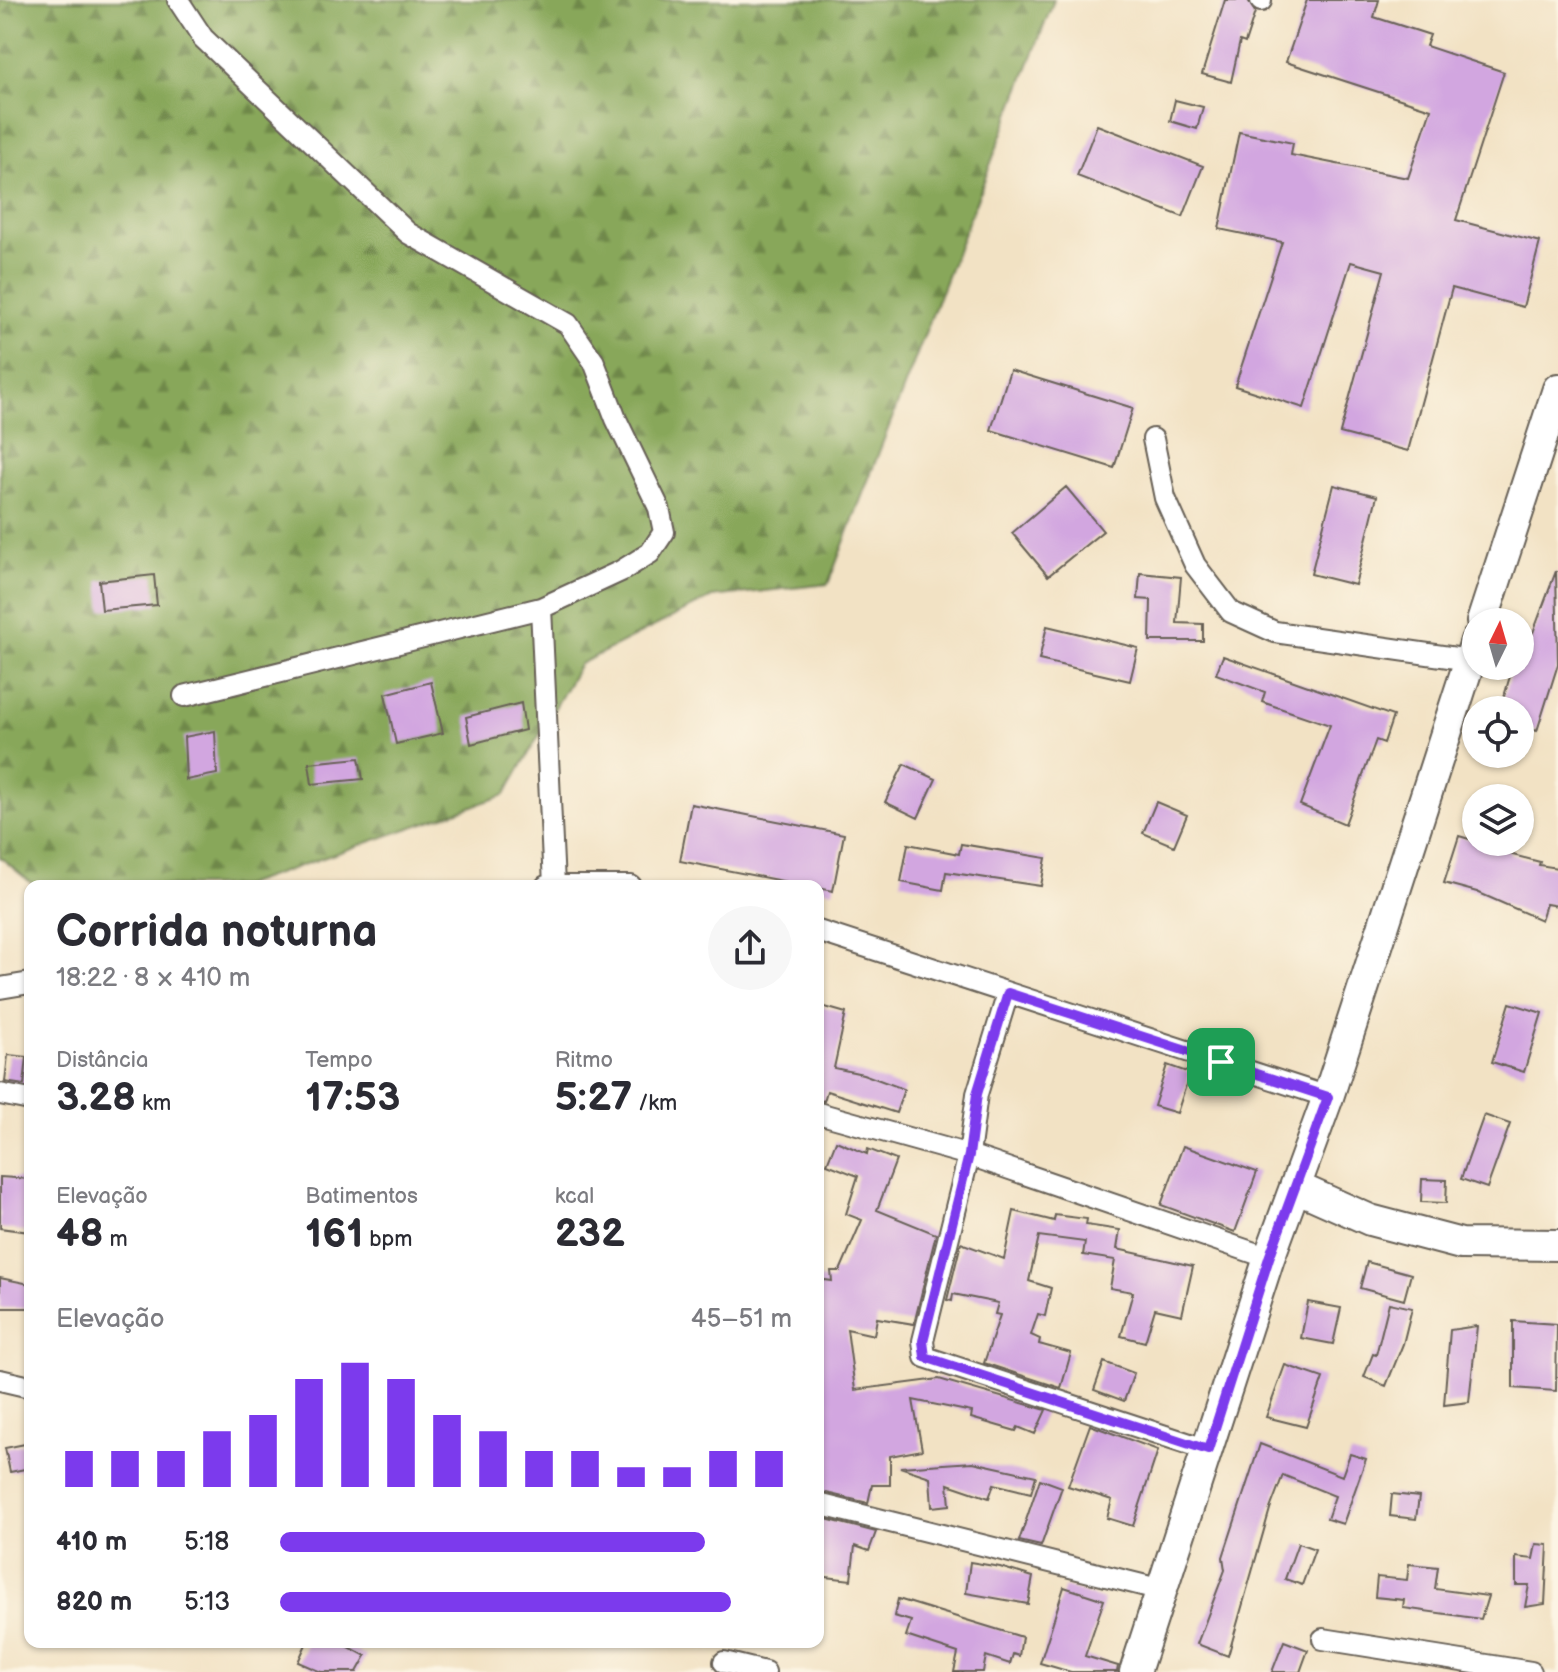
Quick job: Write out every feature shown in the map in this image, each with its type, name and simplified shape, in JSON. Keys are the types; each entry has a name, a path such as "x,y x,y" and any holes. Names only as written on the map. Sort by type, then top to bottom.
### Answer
{"main road":[{"path":"1487,608 1558,389"},
{"path":"1135,1672 1269,1258 1328,1097 1463,680"},
{"path":"1296,1187 1370,1220 1461,1244 1558,1245"}],"street":[{"path":"178,0 203,38 408,233 568,324 594,362 616,419 659,508 664,532 650,553 621,571 541,608 184,696"},
{"path":"1153,439 1165,498 1195,565 1231,612 1275,632 1462,649"},
{"path":"541,608 554,880"},
{"path":"824,933 1328,1097"},
{"path":"0,988 24,984"},
{"path":"1008,993 977,1094 969,1155 923,1341 925,1357 1208,1450"},
{"path":"0,1094 24,1099"},
{"path":"824,1115 969,1155 1269,1258"},
{"path":"0,1380 24,1386"},
{"path":"824,1506 1162,1590"},
{"path":"1323,1639 1409,1663 1531,1672"},
{"path":"724,1662 765,1672"}],"green space":[{"path":"0,0 1054,0 828,584 712,597 580,664 505,795 259,880 28,880 0,857"}],"building":[{"path":"1225,0 1248,0 1255,12 1245,43 1240,41 1231,82 1202,74"},
{"path":"1307,0 1379,0 1374,17 1430,35 1426,46 1504,72 1456,220 1540,242 1523,307 1452,288 1408,451 1340,433 1384,271 1351,262 1304,408 1235,386 1282,242 1219,229 1239,132 1293,143 1291,155 1408,178 1431,109 1286,62"},
{"path":"1175,100 1203,107 1197,129 1170,121"},
{"path":"1097,125 1203,166 1183,217 1077,176"},
{"path":"1010,370 1133,408 1114,468 991,430"},
{"path":"1334,485 1377,496 1355,585 1311,574"},
{"path":"1066,487 1103,531 1048,576 1012,533"},
{"path":"1556,571 1558,664 1537,731 1534,730 1534,696 1504,696 1509,680 1534,680 1534,630"},
{"path":"1140,573 1181,577 1177,623 1203,624 1203,641 1150,641 1151,600 1138,599"},
{"path":"154,575 157,605 102,610 99,581"},
{"path":"1047,626 1138,648 1130,681 1039,660"},
{"path":"1223,656 1393,716 1384,743 1376,740 1345,824 1300,805 1330,725 1262,702 1265,692 1216,674"},
{"path":"431,682 443,733 396,744 385,694"},
{"path":"521,703 525,730 471,744 466,717"},
{"path":"215,731 217,774 186,780 184,737"},
{"path":"359,758 363,779 312,784 309,763"},
{"path":"904,764 936,779 918,818 885,802"},
{"path":"1156,802 1187,815 1174,846 1143,833"},
{"path":"691,804 844,834 833,891 824,889 824,880 777,880 680,861"},
{"path":"1459,836 1462,837 1462,856 1517,856 1540,862 1539,865 1558,868 1558,906 1546,904 1541,920 1477,892 1444,883"},
{"path":"908,844 959,854 961,844 1046,858 1041,886 946,872 943,890 901,882"},
{"path":"1510,1003 1542,1013 1524,1072 1492,1062"},
{"path":"824,1007 846,1013 834,1068 863,1074 904,1089 896,1113 827,1091 824,1101"},
{"path":"8,1055 24,1057 24,1085 5,1082"},
{"path":"1167,1065 1190,1073 1177,1113 1154,1106"},
{"path":"1484,1115 1510,1124 1487,1188 1461,1179"},
{"path":"836,1141 867,1154 868,1149 896,1160 877,1210 936,1234 914,1324 877,1318 874,1335 847,1329 855,1390 939,1379 1046,1410 1035,1434 1018,1427 1016,1431 971,1418 972,1412 913,1400 922,1450 890,1456 890,1485 872,1485 868,1503 824,1492 824,1280 832,1281 831,1271 840,1271 862,1220 846,1214 858,1176 827,1164"},
{"path":"1183,1146 1257,1172 1235,1232 1161,1205"},
{"path":"0,1177 24,1179 24,1231 0,1228"},
{"path":"1422,1179 1447,1180 1446,1203 1421,1202"},
{"path":"1014,1211 1054,1221 1055,1215 1087,1219 1086,1225 1120,1230 1117,1249 1193,1266 1182,1315 1155,1309 1145,1342 1121,1336 1133,1292 1110,1288 1115,1260 1083,1255 1085,1242 1039,1236 1029,1281 1051,1288 1045,1316 1038,1314 1031,1335 1040,1339 1039,1344 1071,1353 1061,1388 984,1363 1000,1315 995,1314 998,1303 953,1294 952,1301 947,1300 961,1243 1004,1259"},
{"path":"1367,1262 1411,1274 1404,1300 1360,1288"},
{"path":"0,1278 24,1283 24,1308 0,1308"},
{"path":"1308,1302 1341,1308 1333,1344 1301,1338"},
{"path":"1389,1303 1412,1308 1403,1344 1386,1386 1364,1377 1373,1354 1376,1355"},
{"path":"1513,1321 1557,1324 1556,1391 1513,1388"},
{"path":"1477,1326 1469,1402 1444,1405 1450,1330"},
{"path":"1104,1362 1134,1373 1124,1401 1094,1390"},
{"path":"1285,1365 1323,1378 1306,1427 1266,1417"},
{"path":"1090,1425 1158,1450 1133,1526 1107,1518 1112,1500 1068,1486"},
{"path":"24,1444 24,1469 10,1472 5,1448"},
{"path":"1260,1444 1342,1476 1350,1454 1366,1459 1343,1524 1327,1519 1335,1496 1283,1475 1270,1509 1228,1656 1197,1644 1225,1570 1223,1557"},
{"path":"973,1462 1036,1476 1031,1493 994,1484 989,1498 948,1484 950,1505 932,1507 930,1477 900,1467"},
{"path":"1040,1479 1062,1487 1041,1546 1019,1541"},
{"path":"1392,1494 1419,1497 1416,1519 1390,1516"},
{"path":"824,1519 876,1532 869,1551 855,1546 851,1580 824,1577"},
{"path":"1298,1543 1315,1549 1302,1585 1285,1579"},
{"path":"1536,1544 1548,1545 1545,1604 1525,1607 1529,1585 1516,1585 1516,1557 1533,1559"},
{"path":"970,1562 1033,1577 1028,1604 966,1593"},
{"path":"1409,1564 1438,1567 1435,1589 1488,1596 1481,1619 1403,1608 1404,1600 1375,1597 1377,1577 1407,1580"},
{"path":"1064,1587 1104,1600 1085,1656 1118,1666 1117,1672 1071,1672 1040,1663"},
{"path":"898,1599 1022,1637 1019,1656 1013,1654 1010,1664 986,1656 983,1672 954,1672 958,1653 906,1636 911,1621 894,1616"},
{"path":"1284,1641 1308,1650 1300,1672 1272,1672"},
{"path":"304,1648 351,1648 366,1656 357,1672 321,1672 298,1662"}],"route":[{"path":"1008,993 1221,1062 1328,1097 1269,1258 1208,1450 925,1357 923,1341 969,1155 977,1094 1008,993"}]}
